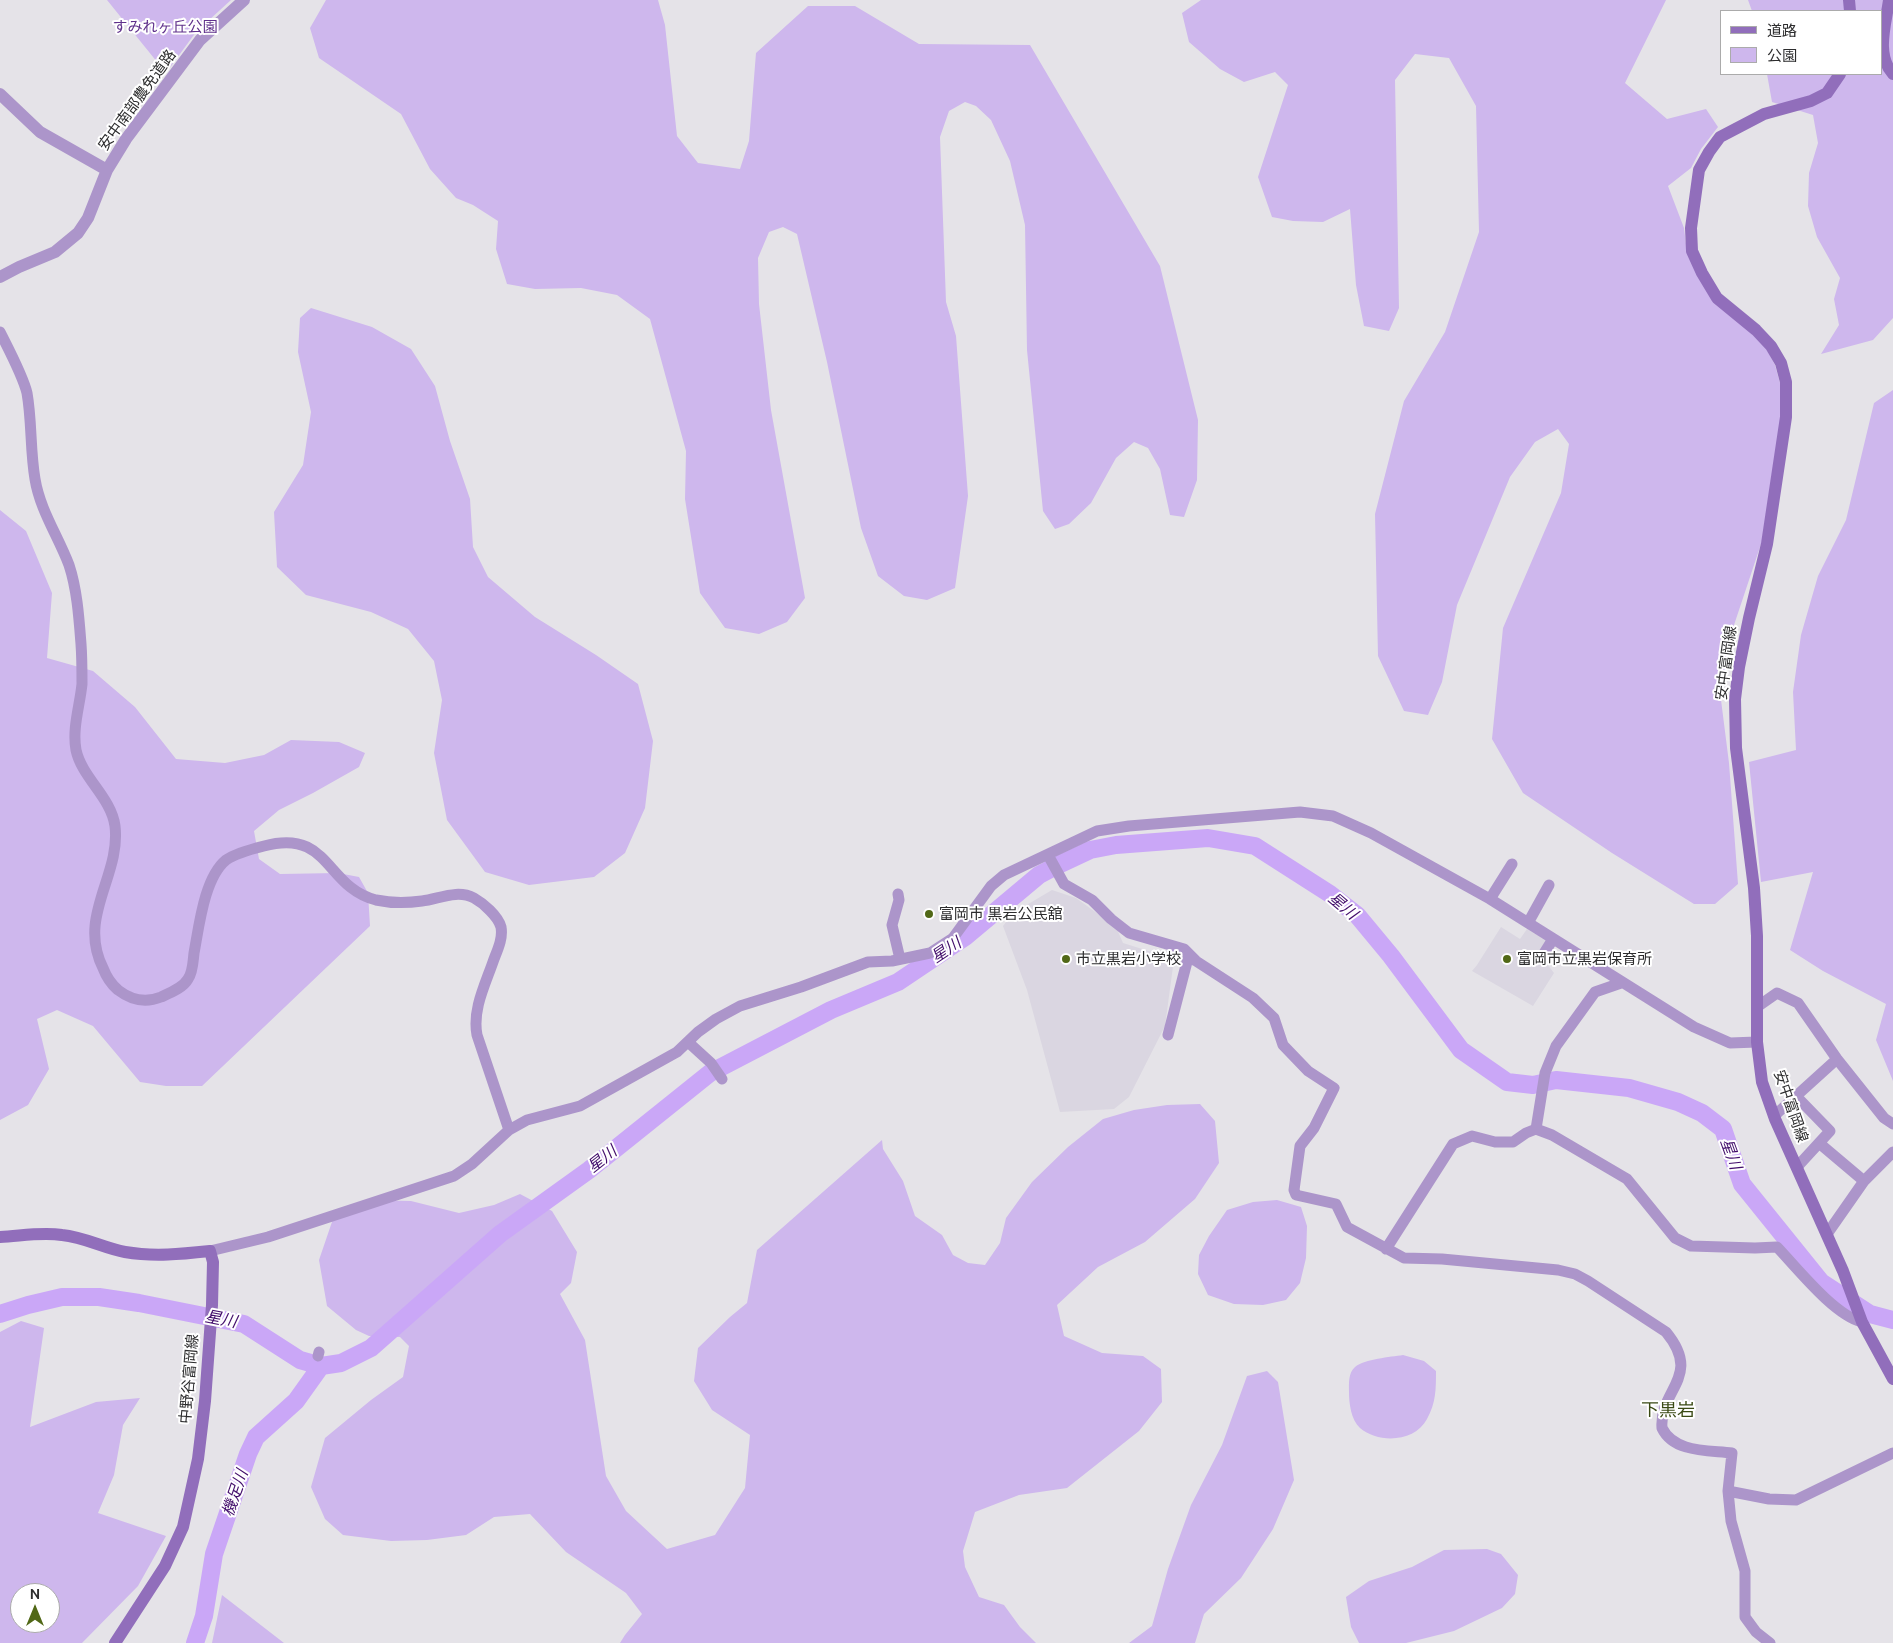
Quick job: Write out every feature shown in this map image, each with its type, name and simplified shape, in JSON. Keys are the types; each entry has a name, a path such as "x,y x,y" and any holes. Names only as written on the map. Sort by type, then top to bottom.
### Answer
{"main road":[{"path":"1889,0 1883,49 1886,64 1893,74"},
{"name":"安中富岡線","path":"1839,75 1827,93 1811,101 1764,114 1720,137 1699,170 1691,228 1692,251 1702,273 1717,298 1756,330 1771,346 1781,363 1786,382 1786,416 1767,544 1749,618 1739,667 1735,699 1736,748 1755,898 1757,1042 1762,1082 1774,1116 1843,1271 1861,1320 1893,1379"},
{"path":"0,1237 46,1234 63,1235 80,1238 125,1252 138,1253 172,1255 210,1251"},
{"name":"中野谷富岡線","path":"115,1643 165,1566 183,1527 198,1459 205,1401 212,1305 213,1262 210,1251"}],"street":[{"name":"安中南部農免道路","path":"0,277 55,252 78,233 88,218 107,170 126,139 200,40 244,0"},
{"path":"0,94 40,132 107,170"},
{"path":"0,332 26,390 37,486 47,518 60,541 71,570 81,645 82,683 75,733 76,750 82,768 113,817 115,829 114,848 95,918 93,940 98,958 106,975 116,989 132,998 149,1001 176,990 188,979 205,901 214,875 226,860 243,852 269,845 295,844 313,849 324,858 343,882 354,891 374,899 390,902 422,901 453,894 473,897 492,912 500,925 500,941 478,1004 474,1023 509,1130"},
{"path":"210,1251 268,1238 454,1176 472,1164 509,1130 527,1120 580,1106 678,1052 698,1032 716,1019 740,1006 800,988 868,962 900,959 930,953 953,938 991,886 1004,876 1048,857 1097,830 1300,812 1333,816 1356,826 1490,899 1707,1034 1730,1042 1757,1042"},
{"path":"1048,857 1064,884 1092,900 1111,919 1129,932 1184,949 1196,962 1254,998 1274,1018 1283,1046 1308,1071 1334,1088 1314,1128 1300,1146 1294,1190 1296,1196 1336,1204 1347,1227 1404,1258 1442,1259 1558,1270 1575,1274 1666,1332 1676,1343 1681,1374 1664,1412 1662,1428 1669,1439 1686,1447 1732,1453 1728,1491 1731,1521 1745,1571 1745,1616 1756,1632 1770,1643"},
{"path":"1490,899 1512,864"},
{"path":"1528,923 1549,886"},
{"path":"898,894 899,900 892,925 900,959"},
{"path":"1543,955 1553,939"},
{"path":"1168,1036 1189,954"},
{"path":"1536,1129 1545,1073 1556,1046 1595,992 1621,982"},
{"path":"1757,1007 1777,994 1798,1003 1837,1059 1884,1118 1893,1124"},
{"path":"688,1042 711,1064 722,1079"},
{"path":"1774,1116 1837,1059"},
{"path":"1796,1096 1830,1131 1796,1167"},
{"path":"1386,1249 1453,1144 1472,1136 1495,1142 1513,1142 1536,1129 1552,1134 1594,1161 1627,1179 1675,1238 1691,1246 1777,1247 1817,1290 1854,1320 1861,1320"},
{"path":"1819,1143 1864,1181"},
{"path":"1827,1234 1864,1181 1893,1152"},
{"path":"1728,1491 1769,1499 1796,1500 1893,1453"}],"shaded area":[{"path":"1052,890 1076,898 1116,927 1123,943 1174,959 1165,1026 1129,1097 1114,1109 1060,1112 1027,990 1003,926 1013,913"},
{"path":"1501,927 1520,939 1527,929 1547,941 1539,954 1554,973 1533,1006 1472,971"}],"green space":[{"name":"すみれヶ丘公園","path":"107,0 231,0 196,32 166,73"},
{"path":"326,0 658,0 665,25 677,136 698,163 740,169 749,141 756,53 808,6 855,6 919,44 1030,45 1160,266 1198,420 1197,480 1184,517 1170,515 1160,469 1148,448 1134,442 1116,458 1091,503 1069,524 1055,529 1043,511 1027,350 1025,225 1010,161 991,120 976,106 965,102 949,111 940,137 946,302 956,336 968,496 955,588 927,600 904,596 878,576 861,528 827,362 797,234 783,227 769,232 758,258 759,304 771,410 805,598 787,622 759,634 725,628 700,593 685,499 686,451 650,319 617,295 581,288 535,289 507,284 496,249 498,221 473,205 456,198 430,169 401,114 319,58 310,28"},
{"path":"1201,0 1666,0 1625,83 1667,119 1706,109 1718,127 1701,149 1691,168 1668,186 1684,228 1687,252 1753,335 1766,348 1775,365 1780,383 1781,415 1762,541 1734,625 1720,692 1729,763 1738,884 1715,904 1694,904 1612,853 1523,793 1492,739 1503,628 1561,493 1569,444 1558,429 1535,442 1510,477 1457,605 1442,682 1428,715 1404,711 1378,656 1375,514 1404,401 1445,332 1479,232 1476,106 1449,58 1415,54 1395,80 1399,308 1389,331 1364,326 1356,285 1350,209 1323,222 1293,221 1272,217 1258,177 1288,85 1275,72 1244,82 1220,69 1189,42 1182,13"},
{"path":"1748,0 1893,0 1893,318 1873,340 1821,354 1839,325 1834,299 1840,278 1817,237 1808,206 1809,173 1818,143 1813,115 1772,102 1767,75 1883,75 1883,10 1752,10"},
{"path":"311,308 372,327 411,349 435,386 450,441 470,499 473,547 488,577 535,617 638,684 653,741 645,808 625,853 594,877 529,885 485,872 447,820 434,753 442,700 434,661 408,629 371,612 306,595 277,567 274,512 303,465 311,412 298,352 300,318"},
{"path":"1893,390 1893,1081 1876,1040 1886,1004 1823,971 1790,950 1813,872 1761,882 1749,762 1796,750 1793,692 1801,635 1818,576 1846,520 1874,403"},
{"path":"0,510 26,531 52,593 47,658 93,671 135,707 176,759 225,763 264,755 291,740 339,742 365,753 359,767 279,810 254,831 259,859 280,874 338,873 359,877 368,893 370,926 202,1086 166,1086 140,1082 93,1026 57,1010 37,1019 49,1069 28,1105 0,1120"},
{"path":"1200,1104 1215,1121 1219,1163 1195,1199 1145,1242 1098,1267 1057,1305 1064,1336 1102,1353 1143,1356 1161,1369 1162,1402 1139,1431 1067,1488 1019,1495 975,1512 963,1551 965,1567 979,1597 1004,1605 1020,1627 1036,1643 620,1643 642,1614 626,1593 566,1552 530,1514 494,1517 466,1535 427,1540 391,1541 343,1535 325,1519 311,1487 325,1438 371,1400 403,1377 409,1346 400,1337 369,1336 356,1330 327,1306 319,1260 334,1216 364,1200 411,1201 459,1213 494,1205 520,1194 552,1211 577,1252 571,1283 560,1294 585,1340 606,1476 626,1511 667,1549 715,1535 745,1488 750,1435 712,1410 694,1381 698,1348 747,1303 757,1250 882,1140 883,1149 903,1181 915,1216 942,1235 953,1255 968,1263 985,1265 1000,1243 1006,1218 1032,1182 1068,1147 1103,1119 1134,1110 1167,1105"},
{"path":"1277,1200 1301,1207 1307,1226 1306,1258 1300,1283 1286,1300 1263,1305 1234,1304 1208,1295 1198,1274 1199,1255 1209,1236 1227,1210 1253,1202"},
{"path":"21,1321 44,1328 30,1427 96,1402 140,1398 123,1425 114,1475 98,1513 166,1536 138,1586 82,1643 0,1643 0,1332"},
{"path":"1403,1355 1424,1361 1436,1371 1435,1396 1432,1407 1427,1419 1414,1432 1396,1438 1377,1437 1360,1428 1354,1421 1349,1401 1349,1379 1351,1372 1359,1364 1365,1362"},
{"path":"1267,1371 1278,1382 1294,1480 1273,1529 1241,1578 1204,1614 1195,1643 1129,1643 1152,1626 1168,1569 1191,1505 1222,1445 1247,1376"},
{"path":"1487,1549 1501,1554 1518,1575 1515,1594 1502,1608 1454,1631 1406,1643 1359,1643 1351,1627 1346,1597 1369,1581 1412,1567 1444,1550"},
{"path":"222,1595 284,1643 212,1643"}],"waterway":[{"name":"星川","path":"0,1314 62,1297 99,1297 244,1324 300,1360 321,1366 341,1363 371,1348 500,1234 589,1170 710,1073 831,1010 898,982 965,937 1039,875 1058,865 1090,850 1116,845 1208,838 1255,846 1330,894 1357,915 1391,956 1461,1050 1507,1082 1533,1085 1556,1080 1629,1088 1678,1102 1702,1113 1723,1129 1742,1184 1821,1282 1870,1314 1893,1320"},
{"name":"機足川","path":"195,1643 204,1616 214,1554 248,1454 256,1437 296,1401 321,1366"}],"place":[{"name":"富岡市 黒岩公民舘","path":"929,914"},
{"name":"市立黒岩小学校","path":"1066,959"},
{"name":"富岡市立黒岩保育所","path":"1507,959"}],"district":[{"name":"下黒岩","path":"1668,1410"}]}
